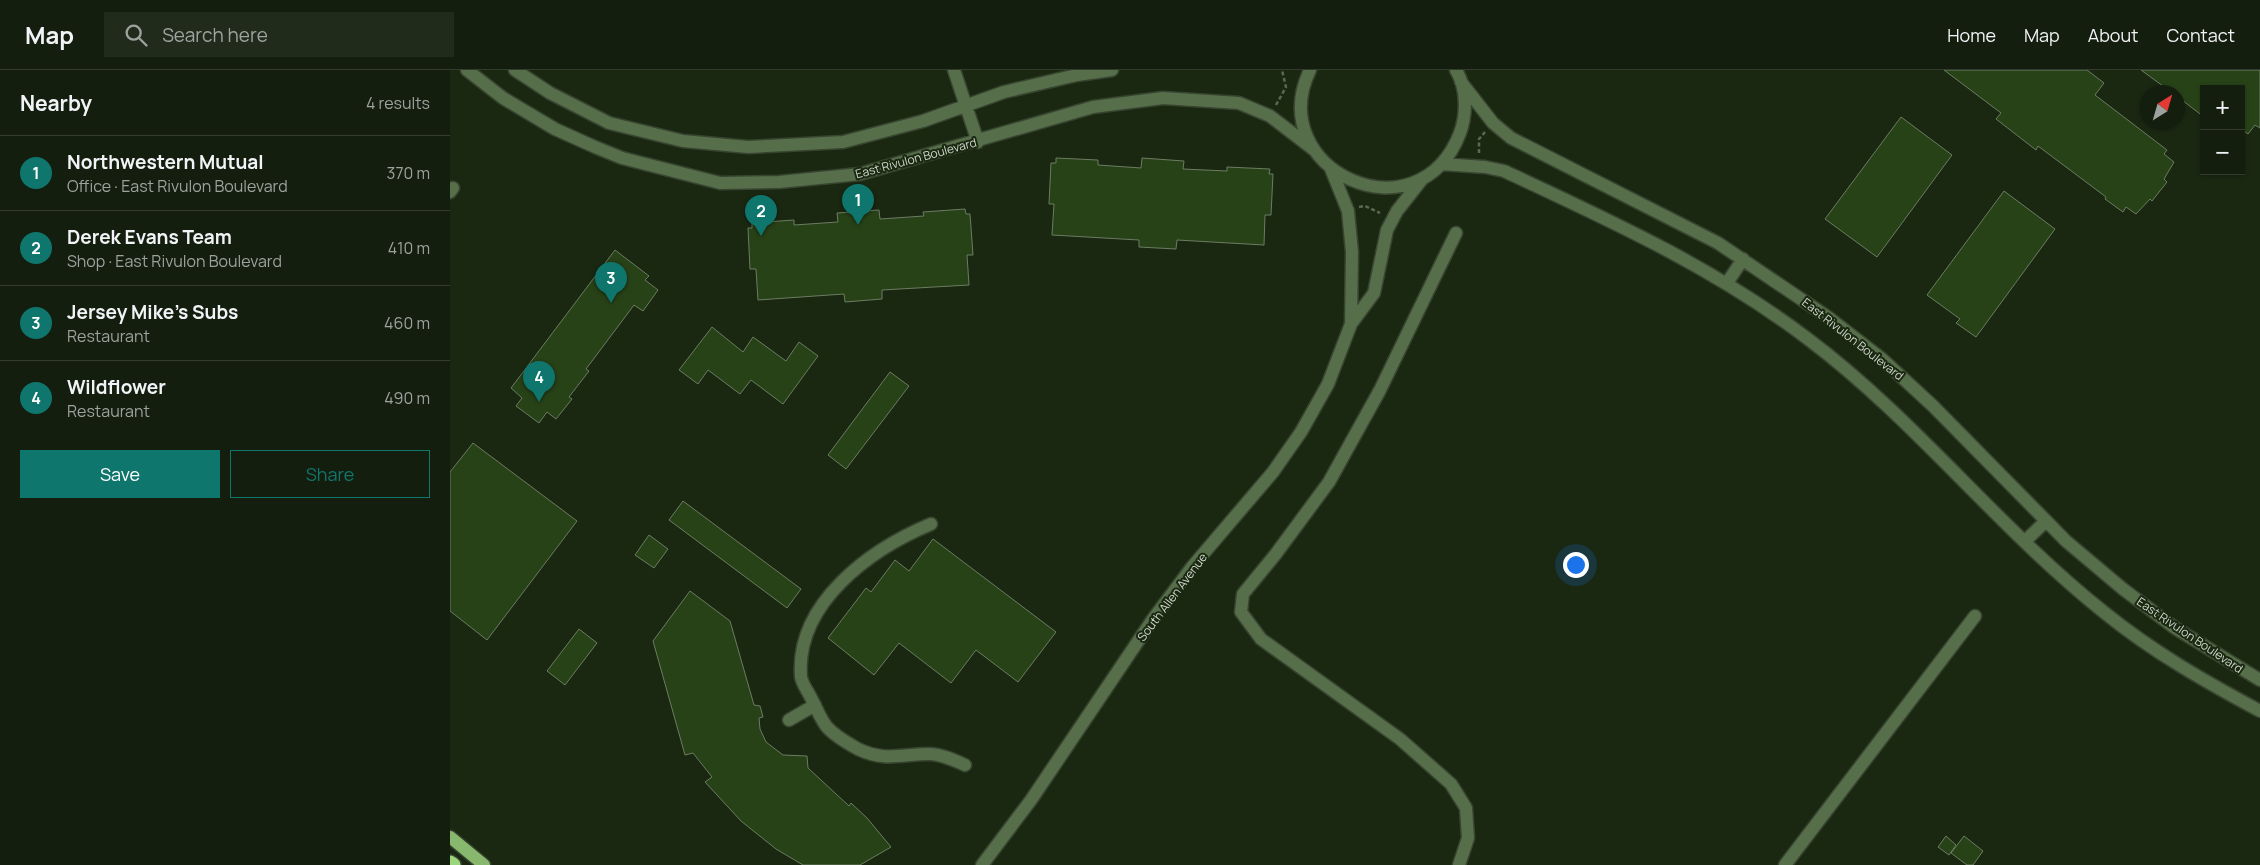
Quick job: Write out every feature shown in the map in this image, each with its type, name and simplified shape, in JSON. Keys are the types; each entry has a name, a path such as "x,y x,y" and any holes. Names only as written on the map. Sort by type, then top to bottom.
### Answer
{"highway":[{"path":"450,862 453,865"}],"main road":[{"path":"450,837 484,865"}],"street":[{"name":"East Rivulon Boulevard","path":"467,70 504,98 555,129 595,147 622,158 720,183 779,182 860,174 978,142 1093,107 1163,98 1239,103 1270,116 1313,149"},
{"path":"515,70 550,93 608,123 683,140 748,147 843,142 923,121 1004,92 1077,75 1112,70"},
{"path":"954,70 978,142"},
{"path":"1310,70 1302,98 1303,124 1313,149 1331,169 1352,182 1376,188 1400,186 1423,178 1441,164 1455,146 1463,125 1465,103 1459,74"},
{"name":"East Rivulon Boulevard","path":"1459,74 1493,123 1511,138 1718,243 1829,318 1882,360 1933,406 2045,522 2123,589 2175,628 2260,680"},
{"path":"1441,164 1485,167 1504,171 1650,240 1727,283 1808,339 1893,410 2026,541 2104,613 2147,645 2201,679 2260,712"},
{"name":"South Allen Avenue","path":"1331,169 1348,211 1352,252 1352,324"},
{"name":"South Allen Avenue","path":"982,865 1031,800 1153,619 1192,567 1273,472 1301,432 1328,384 1352,324 1374,293 1387,230 1397,211 1423,178"},
{"path":"1456,233 1380,390 1343,457 1275,555 1243,594 1241,612 1261,639 1400,739 1451,784 1466,808 1468,838 1459,865"},
{"path":"1727,283 1743,259"},
{"path":"2026,541 2045,522"},
{"path":"931,524 903,536 864,560 843,580 813,620 803,652 801,678 827,727 859,749 891,758 931,753 965,765"},
{"path":"1785,865 1975,616"},
{"path":"789,720 815,705"}],"path":[{"path":"1275,107 1286,87 1282,70"},
{"path":"1478,153 1479,139 1486,131"},
{"path":"1353,209 1365,206 1380,213"}],"building":[{"path":"1944,70 2087,70 2104,83 2095,95 2167,150 2164,154 2174,162 2164,179 2167,182 2152,201 2150,199 2136,214 2126,207 2123,212 2038,146 2036,150 1996,119 2001,113"},
{"path":"2141,70 2260,70 2260,128 2255,125 2248,134 2245,132 2245,85 2200,85 2200,114 2185,102 2185,85 2161,85"},
{"path":"1901,117 1952,155 1877,257 1825,219"},
{"path":"1056,158 1098,160 1098,165 1141,168 1142,158 1184,161 1183,169 1227,171 1227,167 1270,169 1269,174 1273,174 1271,215 1265,215 1264,245 1177,240 1176,249 1139,247 1139,240 1052,235 1054,204 1049,204 1051,163 1056,163"},
{"path":"2004,191 2055,229 1976,337 1956,323 1960,319 1927,295"},
{"path":"965,209 966,214 970,214 973,255 967,255 969,285 882,290 882,299 845,302 844,294 758,300 756,269 750,269 748,228 752,228 752,223 794,220 794,225 838,222 837,213 879,210 880,219 924,216 923,212"},
{"path":"615,250 649,276 645,280 658,290 643,311 634,305 586,369 589,371 569,397 572,399 556,419 547,412 539,423 516,406 522,398 511,388"},
{"path":"712,327 743,352 753,337 786,361 799,342 818,356 783,404 751,380 740,394 708,370 698,384 679,370"},
{"path":"890,372 909,386 846,469 828,455"},
{"path":"473,443 577,521 487,640 450,611 450,472"},
{"path":"683,501 801,589 787,608 669,520"},
{"path":"649,535 668,549 654,568 635,555"},
{"path":"933,539 1056,632 1018,682 976,650 951,683 899,643 874,675 828,638 866,588 871,592 895,560 909,571"},
{"path":"690,591 730,621 754,705 760,706 763,717 759,718 760,729 766,742 783,755 807,756 808,768 849,806 851,803 867,818 891,847 860,865 803,865 776,849 741,821 705,782 712,777 693,753 685,755 653,641"},
{"path":"579,629 597,643 565,685 547,671"},
{"path":"1946,836 1956,845 1949,855 1938,847"},
{"path":"1964,836 1983,851 1973,865 1967,865 1951,853"}],"place":[{"name":"Northwestern Mutual","path":"858,225"},
{"name":"Derek Evans Team","path":"761,236"},
{"name":"Jersey Mike's Subs","path":"611,303"},
{"name":"Wildflower","path":"539,402"}]}
